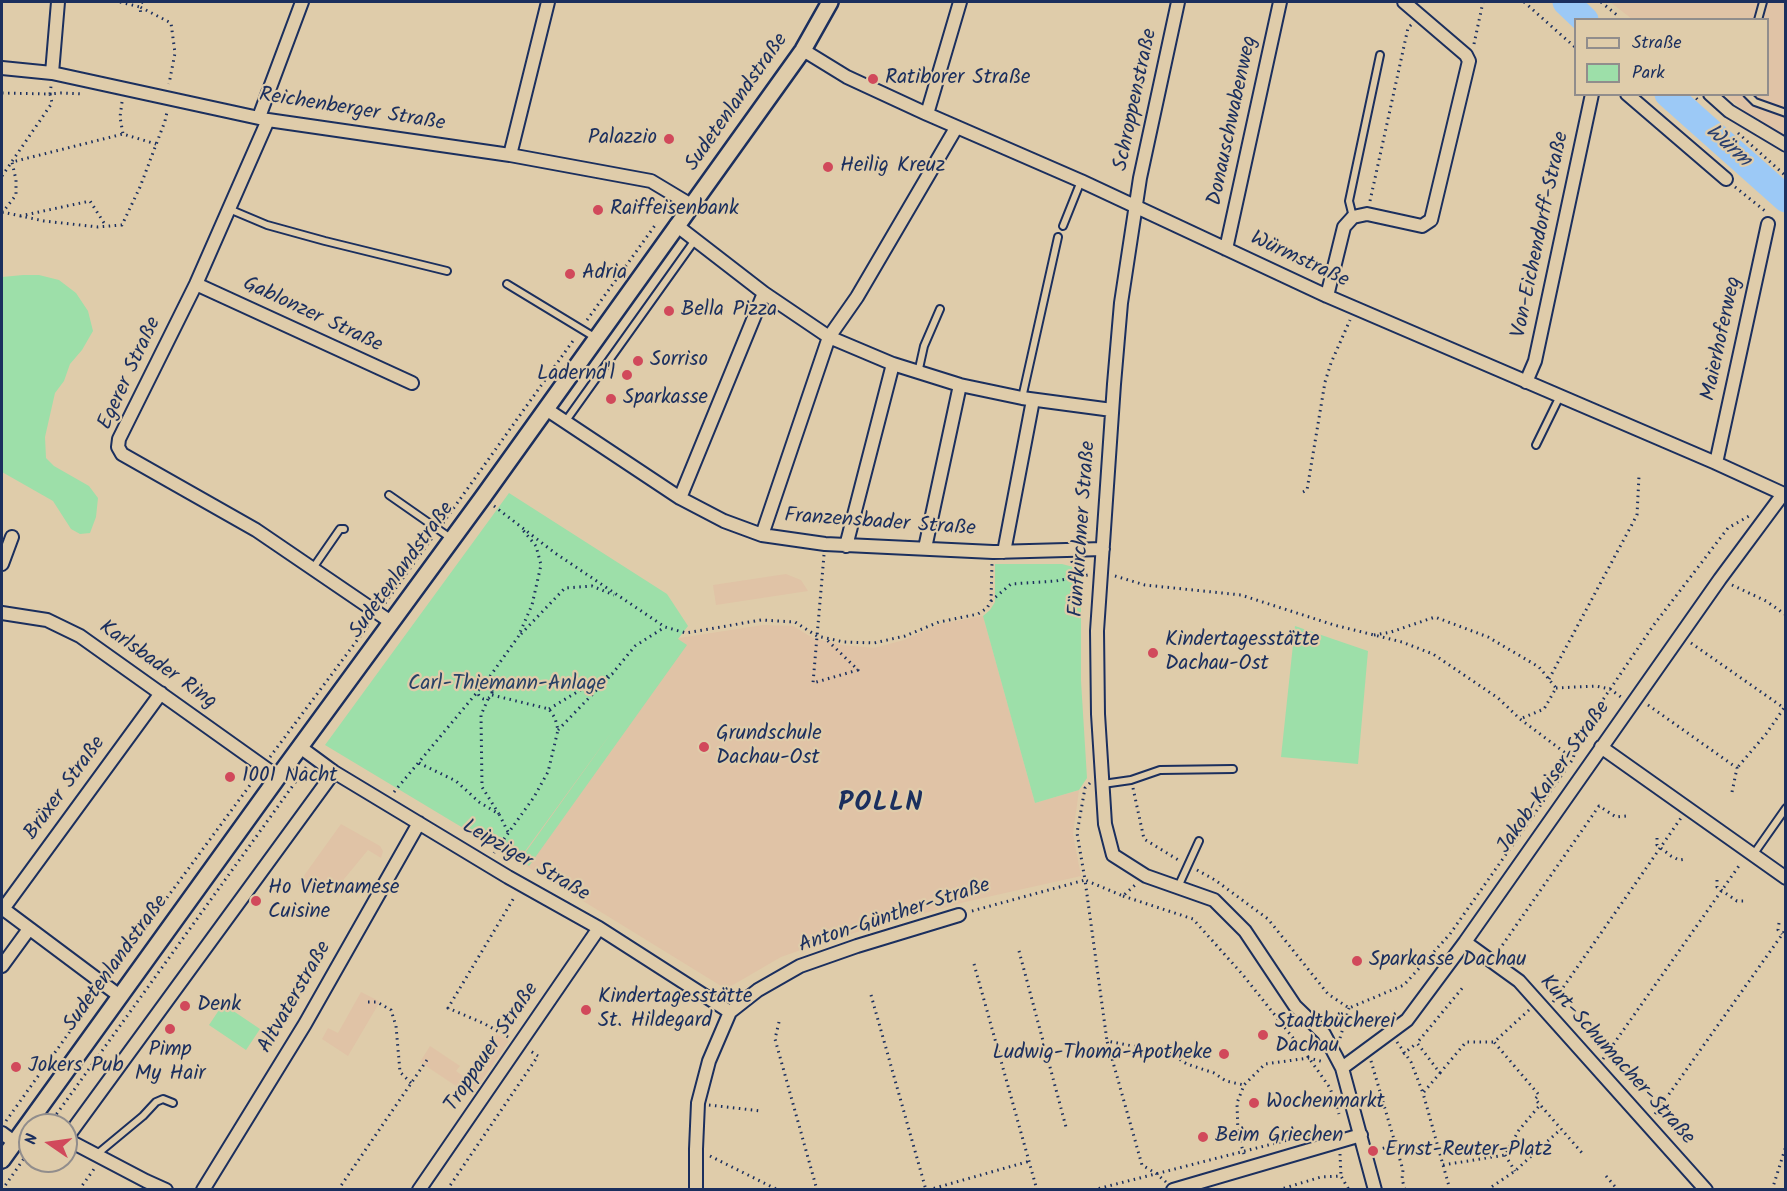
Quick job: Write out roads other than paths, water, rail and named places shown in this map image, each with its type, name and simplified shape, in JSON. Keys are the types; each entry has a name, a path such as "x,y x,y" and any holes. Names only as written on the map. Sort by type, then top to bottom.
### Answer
{"street":[{"path":"52,73 58,2"},
{"name":"Egerer Straße","path":"302,2 263,119 229,208 196,284 119,439 118,447 122,454 256,530 391,622"},
{"path":"510,155 548,2"},
{"name":"Sudetenlandstraße","path":"43,1113 121,996 483,497 803,50 830,2"},
{"path":"927,114 960,2"},
{"name":"Schroppenstraße","path":"1136,207 1140,178 1178,2"},
{"name":"Donauschwabenweg","path":"1226,249 1280,2"},
{"path":"1327,296 1344,227 1353,217 1367,214 1422,226 1431,220 1468,61 1466,55 1404,2"},
{"name":"Würmstraße","path":"803,50 847,77 956,128 1080,181 1327,296 1716,463 1784,495"},
{"name":"Reichenberger Straße","path":"2,68 52,73 166,104 510,155 651,181 691,205"},
{"name":"Von-Eichendorff-Straße","path":"1526,381 1535,361 1592,96"},
{"path":"1629,96 1726,179"},
{"path":"1705,98 1785,145"},
{"path":"762,535 829,337 857,297 956,128"},
{"name":"Fünfkirchner Straße","path":"1136,207 1121,303 1096,631 1102,784 1105,824 1113,855 1146,876 1178,887"},
{"name":"Maierhoferweg","path":"1716,463 1768,224"},
{"path":"676,225 764,293 829,337 893,364 960,385 1028,399 1112,410"},
{"name":"Gablonzer Straße","path":"196,284 412,383"},
{"path":"680,498 764,293"},
{"path":"846,546 893,364"},
{"path":"925,548 960,385"},
{"path":"998,552 1028,399"},
{"name":"Franzensbader Straße","path":"546,409 680,498 724,521 762,535 846,546 998,552 1102,549"},
{"name":"Jakob-Kaiser-Straße","path":"1342,1068 1407,1020 1465,942 1720,579 1784,495"},
{"path":"2,564 12,537"},
{"name":"Karlsbader Ring","path":"2,612 48,620 80,636 278,777"},
{"name":"Brüxer Straße","path":"2,909 160,693"},
{"name":"Leipziger Straße","path":"300,747 334,772 385,803 522,885 599,927 730,1012"},
{"path":"1601,747 1785,878"},
{"path":"78,1123 334,772"},
{"name":"Altvaterstraße","path":"203,1190 305,1024 419,823"},
{"path":"1178,887 1214,900 1245,931 1295,1006 1324,1034 1342,1068 1375,1190"},
{"path":"2,909 121,996"},
{"name":"Anton-Günther-Straße","path":"696,1190 698,1104 709,1061 730,1012 758,990 800,966 958,915"},
{"name":"Troppauer Straße","path":"419,1190 599,927"},
{"path":"2,966 29,929"},
{"name":"Kurt-Schumacher-Straße","path":"1465,942 1519,981 1706,1190"},
{"path":"1173,1189 1361,1135"},
{"name":"Sudetenlandstraße","path":"2,1161 8,1138"},
{"path":"78,1146 166,1190"}],"lane":[{"path":"1759,18 1763,2"},
{"path":"1353,217 1348,201 1380,55"},
{"path":"1749,96 1755,102 1785,113"},
{"path":"1063,226 1080,181"},
{"path":"229,208 267,225 325,242 447,271"},
{"path":"1028,399 1058,237"},
{"path":"565,422 695,239"},
{"path":"507,284 596,338"},
{"path":"918,373 924,346 940,309"},
{"path":"1536,445 1560,396"},
{"path":"389,495 452,539"},
{"path":"312,569 340,529 344,529"},
{"path":"1102,784 1131,780 1160,770 1233,769"},
{"path":"1753,855 1785,808"},
{"path":"1178,887 1199,841"},
{"path":"98,1157 156,1102 163,1099 173,1103"}],"waterway":[{"name":"Würm","path":"1566,2 1583,18"},
{"name":"Würm","path":"1670,96 1786,199"}],"place":[{"name":"Ratiborer Straße","path":"873,79"},
{"name":"Palazzio","path":"669,139"},
{"name":"Heilig Kreuz","path":"828,167"},
{"name":"Raiffeisenbank","path":"598,210"},
{"name":"Adria","path":"570,274"},
{"name":"Bella Pizza","path":"669,311"},
{"name":"Sorriso","path":"638,361"},
{"name":"Ladernd'l","path":"627,375"},
{"name":"Sparkasse","path":"611,399"},
{"name":"Kindertagesstätte Dachau-Ost","path":"1153,653"},
{"name":"Grundschule Dachau-Ost","path":"704,747"},
{"name":"1001 Nacht","path":"230,777"},
{"name":"Ho Vietnamese Cuisine","path":"256,901"},
{"name":"Sparkasse Dachau","path":"1357,961"},
{"name":"Denk","path":"185,1006"},
{"name":"Kindertagesstätte St. Hildegard","path":"586,1010"},
{"name":"Pimp My Hair","path":"170,1029"},
{"name":"Stadtbücherei Dachau","path":"1263,1035"},
{"name":"Ludwig-Thoma-Apotheke","path":"1224,1054"},
{"name":"Jokers Pub","path":"16,1067"},
{"name":"Wochenmarkt","path":"1254,1103"},
{"name":"Beim Griechen","path":"1203,1137"},
{"name":"Ernst-Reuter-Platz","path":"1373,1151"}],"district":[{"name":"POLLN","path":"881,805"}],"park label":[{"name":"Carl-Thiemann-Anlage","path":"507,685"}]}
